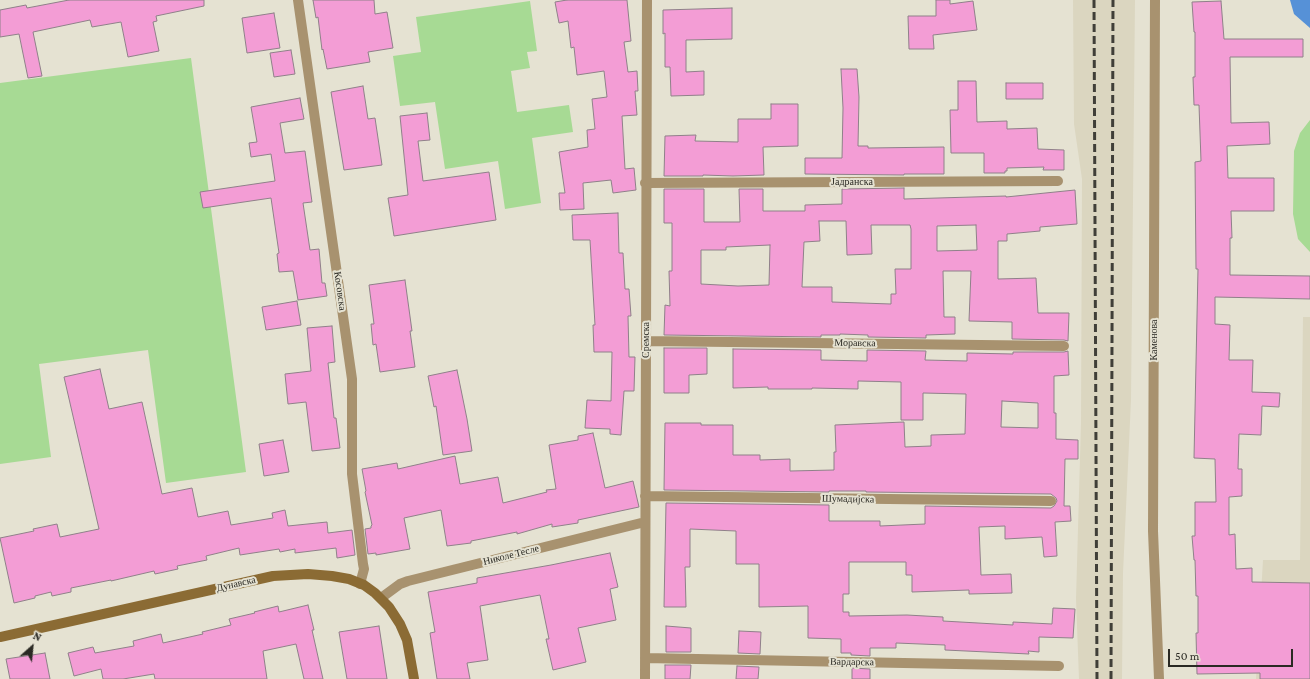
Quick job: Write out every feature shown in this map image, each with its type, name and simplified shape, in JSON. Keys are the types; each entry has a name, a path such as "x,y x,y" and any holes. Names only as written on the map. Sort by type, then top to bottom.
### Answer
{"main road":[{"name":"Дунавска","path":"0,637 273,576 308,574 332,576 349,579 360,584 382,598 390,607 407,640 414,679"}],"street":[{"name":"Косовска","path":"298,0 352,379 352,474 364,564 360,584"},
{"name":"Сремска","path":"645,679 646,0"},
{"name":"Каменова","path":"1155,0 1153,531 1159,679"},
{"name":"Јадранска","path":"645,182 1058,181"},
{"name":"Моравска","path":"646,341 1064,346"},
{"name":"Шумадијска","path":"645,496 1050,501"},
{"name":"Николе Тесле","path":"382,598 400,584 408,581 645,522"},
{"name":"Вардарска","path":"645,658 1059,666"}],"shaded area":[{"path":"1073,0 1135,0 1131,400 1123,573 1122,679 1079,679 1076,599 1081,423 1082,179 1074,124"},
{"path":"1303,317 1310,317 1310,679 1256,679 1263,560 1300,560"}],"green space":[{"path":"530,1 537,51 527,52 530,68 511,71 517,112 569,105 573,132 532,138 541,203 505,209 498,161 445,169 435,102 400,106 393,56 421,52 416,17"},
{"path":"191,58 246,472 166,483 148,350 39,364 51,457 0,464 0,83"},
{"path":"1310,120 1310,252 1298,239 1293,214 1294,151 1300,133"}],"water":[{"path":"1290,0 1310,0 1310,28 1294,14"}],"building":[{"path":"69,0 204,0 204,6 156,16 157,21 153,22 159,51 128,57 121,22 92,27 90,20 33,32 42,76 28,78 19,34 0,37 0,10 26,5 27,8"},
{"path":"313,0 374,0 375,14 387,12 393,48 368,52 370,62 327,69 323,49 322,50 318,17 316,18"},
{"path":"567,0 627,0 631,41 624,42 628,72 637,71 638,91 635,91 637,115 622,116 625,169 634,168 636,190 613,193 611,180 583,183 584,209 560,210 559,193 565,193 559,152 588,147 587,130 595,129 592,99 607,97 604,71 577,75 574,47 571,48 568,21 559,23 555,2"},
{"path":"936,0 950,0 950,4 973,1 977,30 933,35 934,49 909,49 908,16 936,16"},
{"path":"1221,1 1224,39 1303,39 1303,57 1230,57 1231,123 1269,122 1270,144 1227,146 1228,178 1274,178 1274,211 1231,211 1232,238 1230,238 1230,275 1310,276 1310,299 1215,297 1215,324 1230,325 1229,360 1253,360 1252,392 1280,393 1279,407 1262,406 1261,435 1239,434 1238,469 1242,469 1242,496 1229,497 1229,535 1235,534 1236,569 1252,568 1252,582 1310,583 1310,679 1260,679 1260,673 1197,674 1196,633 1198,633 1198,596 1196,596 1195,560 1192,536 1195,536 1195,502 1216,502 1215,459 1194,458 1198,269 1196,269 1195,162 1201,161 1199,105 1194,105 1193,77 1195,77 1195,32 1192,2"},
{"path":"732,8 732,39 686,40 686,72 704,71 704,95 671,96 670,67 665,67 663,10"},
{"path":"274,13 280,48 247,53 242,18"},
{"path":"291,50 295,74 274,77 270,53"},
{"path":"841,69 857,69 859,97 858,146 868,146 868,148 944,147 944,174 805,174 805,158 842,158 843,108"},
{"path":"958,81 976,81 977,122 1007,121 1007,129 1037,128 1038,149 1064,150 1064,170 1043,170 1044,167 1007,168 1005,173 984,173 984,153 951,153 950,110 958,110"},
{"path":"1006,83 1043,83 1043,99 1006,99"},
{"path":"363,86 368,119 375,118 382,165 344,170 331,92"},
{"path":"300,98 304,119 280,123 285,153 305,151 312,202 303,203 310,250 319,249 322,283 325,283 327,296 298,300 293,271 279,272 277,254 279,253 271,198 203,208 200,192 275,181 271,154 251,157 249,143 257,142 251,107"},
{"path":"771,104 798,104 798,146 763,147 764,175 664,176 665,136 696,135 695,141 738,142 738,119 771,119"},
{"path":"427,113 430,140 418,141 423,181 489,172 496,220 394,236 388,198 408,195 400,116"},
{"path":"904,188 904,199 1006,197 1075,190 1077,224 1040,227 1040,231 1007,234 1007,241 998,241 998,279 1036,278 1038,313 1069,313 1068,341 1012,339 1012,322 969,321 971,271 943,271 944,317 955,317 955,334 926,335 926,338 868,337 868,335 840,334 821,335 821,337 664,335 665,305 670,306 669,271 672,271 672,223 664,223 664,189 704,189 704,222 740,222 739,189 763,189 763,211 805,211 805,205 842,204 842,189","holes":["819,221 846,221 847,255 872,254 871,225 910,225 911,269 895,269 896,294 891,294 891,304 832,302 832,287 802,287 804,242 820,241","976,225 977,250 937,251 937,226","770,245 769,285 738,286 701,284 701,250 726,250 726,247"]},
{"path":"618,213 619,253 623,253 625,289 629,289 631,316 628,316 629,357 635,357 634,391 624,391 621,435 610,434 610,429 585,428 587,400 611,401 612,352 594,352 593,325 595,325 590,240 573,240 572,215"},
{"path":"405,280 415,367 380,372 376,344 373,345 371,324 374,324 369,285"},
{"path":"297,301 301,325 266,330 262,307"},
{"path":"332,326 335,362 328,363 334,418 336,418 340,448 312,451 306,402 288,404 285,374 311,371 307,328"},
{"path":"664,348 707,348 707,374 689,375 689,393 664,393"},
{"path":"733,349 821,350 821,360 867,361 867,350 926,351 925,360 967,361 967,353 1013,354 1013,352 1068,351 1069,375 1054,376 1056,439 1078,440 1078,459 1065,459 1064,506 1070,506 1071,521 1055,522 1057,556 1044,557 1042,537 1005,539 1005,526 979,527 981,575 1011,574 1012,593 969,594 969,590 912,592 912,575 906,575 906,562 849,562 849,594 843,594 843,612 849,612 849,616 907,615 943,617 943,621 1013,625 1013,622 1052,624 1053,608 1075,609 1073,638 1039,637 1039,652 1028,651 1029,654 945,650 945,645 896,643 896,648 870,648 870,656 841,653 841,639 808,638 808,606 759,607 759,564 736,564 736,531 690,529 690,567 685,567 686,607 664,607 666,503 829,505 829,521 880,521 880,526 925,524 925,506 1051,508 1057,501 1051,494 664,490 665,423 733,425 733,455 760,455 760,460 790,459 790,471 834,470 834,452 836,452 835,425 904,422 905,447 931,446 931,435 965,434 966,394 923,393 923,420 901,420 901,382 858,381 858,389 768,389 768,387 733,388","holes":["1002,401 1038,403 1038,428 1001,427"]},
{"path":"100,369 109,409 142,402 162,494 192,488 198,517 228,511 231,525 273,518 272,513 285,510 288,526 327,522 328,533 352,530 355,555 337,558 336,548 295,553 295,549 280,552 279,549 240,555 239,548 206,556 207,560 177,566 178,569 155,574 154,571 71,588 71,592 52,596 51,592 14,603 0,538 34,531 33,529 57,524 60,537 99,529 64,377"},
{"path":"457,370 472,451 443,455 436,406 434,407 428,376"},
{"path":"593,433 605,488 633,481 639,507 578,520 578,523 552,527 552,524 517,534 517,532 471,541 471,543 447,546 441,510 404,518 410,549 376,555 376,553 368,554 365,529 371,528 372,525 362,469 397,463 398,469 455,456 460,484 498,477 503,503 547,492 546,490 556,489 549,445 578,440 578,436"},
{"path":"283,440 289,472 264,476 259,444"},
{"path":"610,553 618,587 610,589 616,620 578,628 586,662 553,670 546,639 549,639 540,595 480,606 488,660 467,663 470,679 437,679 430,633 435,632 428,592 477,583 477,578"},
{"path":"308,605 323,679 304,679 296,644 263,651 267,679 155,679 154,674 123,679 103,679 101,669 74,676 68,653 93,647 95,653 134,646 133,641 161,634 163,643 203,634 202,632 231,625 229,619 255,613 254,612 278,606 279,612"},
{"path":"379,626 387,679 347,679 339,632"},
{"path":"666,626 691,628 691,652 666,652"},
{"path":"739,631 761,632 760,654 738,653"},
{"path":"45,653 50,679 10,679 6,659"},
{"path":"665,665 691,665 690,679 665,679"},
{"path":"737,666 759,667 758,679 736,679"},
{"path":"852,668 870,669 870,679 852,679"}],"railway":[{"path":"1094,0 1097,679"},
{"path":"1111,679 1113,0"}]}
